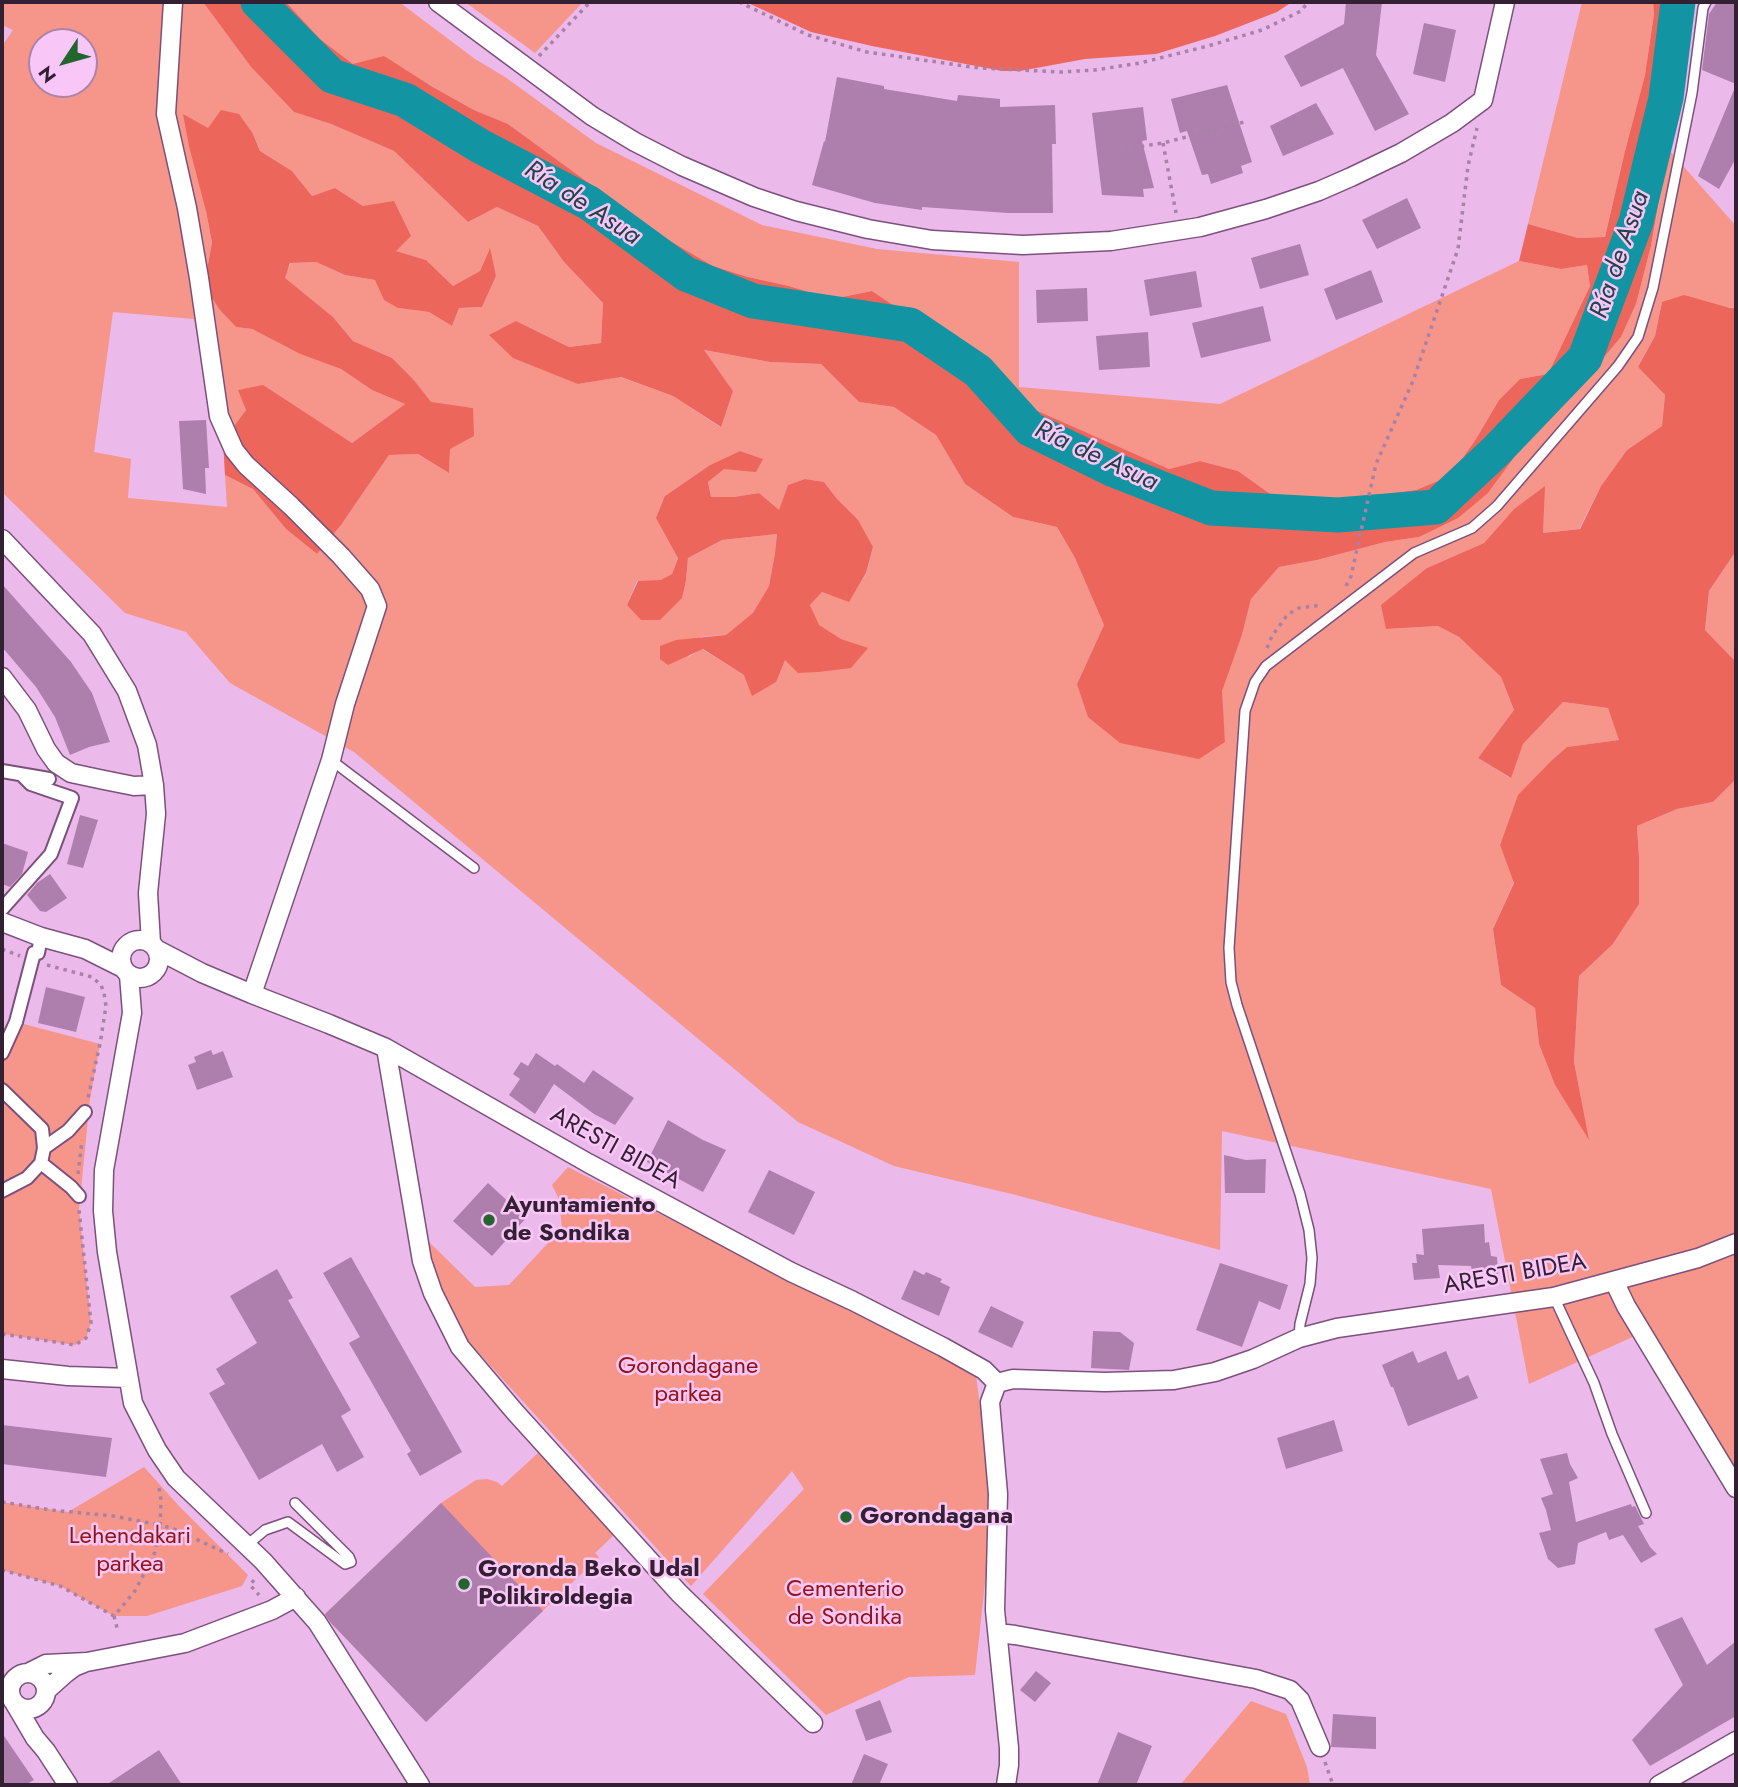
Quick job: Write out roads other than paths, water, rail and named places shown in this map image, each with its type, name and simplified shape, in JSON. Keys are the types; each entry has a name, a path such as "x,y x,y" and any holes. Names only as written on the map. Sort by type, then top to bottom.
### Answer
{"street":[{"path":"173,2 166,114 189,219 219,416 234,450 341,556 370,589 377,606 345,704 331,760 252,995"},
{"path":"438,2 592,116 682,166 754,197 796,211 868,229 932,240 995,245 1047,245 1111,241 1200,227 1266,209 1351,177 1401,153 1452,124 1483,100 1505,2"},
{"path":"2,539 92,634 127,691 147,745 156,814 141,945"},
{"path":"2,677 27,710 56,763 71,773 135,786 154,785"},
{"path":"2,771 48,779"},
{"path":"2,909 51,853 72,798 31,784 22,775"},
{"path":"2,922 41,937 85,949 140,978 154,972"},
{"path":"2,1053 16,1022 34,953 38,953 41,937"},
{"path":"132,1013 121,957 141,945"},
{"path":"85,949 141,945 159,960 132,1013 104,1170 103,1211 107,1252 128,1378 139,1418 177,1478 247,1545 317,1622 420,1785"},
{"name":"ARESTI BIDEA","path":"141,945 252,995 386,1048 576,1156 756,1253 943,1346 984,1370 997,1383 1013,1379 1105,1382 1174,1380 1215,1372 1253,1359 1299,1338 1337,1328 1554,1297 1698,1258 1736,1243"},
{"name":"ARESTI BIDEA","path":"154,972 202,973"},
{"path":"386,1048 422,1261 433,1293 460,1347 678,1593 813,1723"},
{"path":"2,1090 42,1129 44,1148 41,1163 27,1178 2,1191"},
{"path":"44,1148 68,1131 85,1112"},
{"path":"41,1163 79,1196"},
{"path":"1614,1281 1626,1306 1736,1488"},
{"path":"2,1369 68,1376 128,1378"},
{"path":"997,1383 990,1402 998,1494 995,1609 1009,1748 1006,1785"},
{"path":"68,1785 11,1699 10,1687 16,1676 46,1664 87,1662 185,1643 272,1610 296,1597"},
{"path":"998,1633 1256,1679 1290,1690 1300,1700 1320,1747"},
{"path":"15,1704 31,1710 74,1667 87,1662"},
{"path":"2,1671 33,1673 43,1679 42,1739 46,1751"},
{"path":"1659,1785 1736,1741"}],"lane":[{"path":"1299,1338 1310,1284 1310,1230 1231,982 1230,948 1245,711 1255,682 1266,666 1414,552 1472,528 1497,506 1618,366 1638,337 1653,288 1692,93 1706,2"},
{"path":"331,760 474,868"},
{"path":"1554,1297 1594,1383 1612,1434 1646,1513"},
{"path":"247,1545 265,1530 288,1522 345,1564 351,1562 295,1503"}],"waterway":[{"name":"Ría de Asua","path":"258,2 332,76 405,100 480,146 589,203 686,274 753,301 910,325 978,371 1030,429 1114,470 1211,508 1338,515 1436,507 1495,452 1585,358 1636,222 1666,98 1678,2"}],"place":[{"name":"Ayuntamiento de Sondika","path":"489,1220"},
{"name":"Gorondagana","path":"846,1517"},
{"name":"Goronda Beko Udal Polikiroldegia","path":"464,1584"}],"park label":[{"name":"Gorondagane parkea","path":"688,1381"},
{"name":"Lehendakari parkea","path":"130,1551"},
{"name":"Cementerio de Sondika","path":"845,1604"}]}
